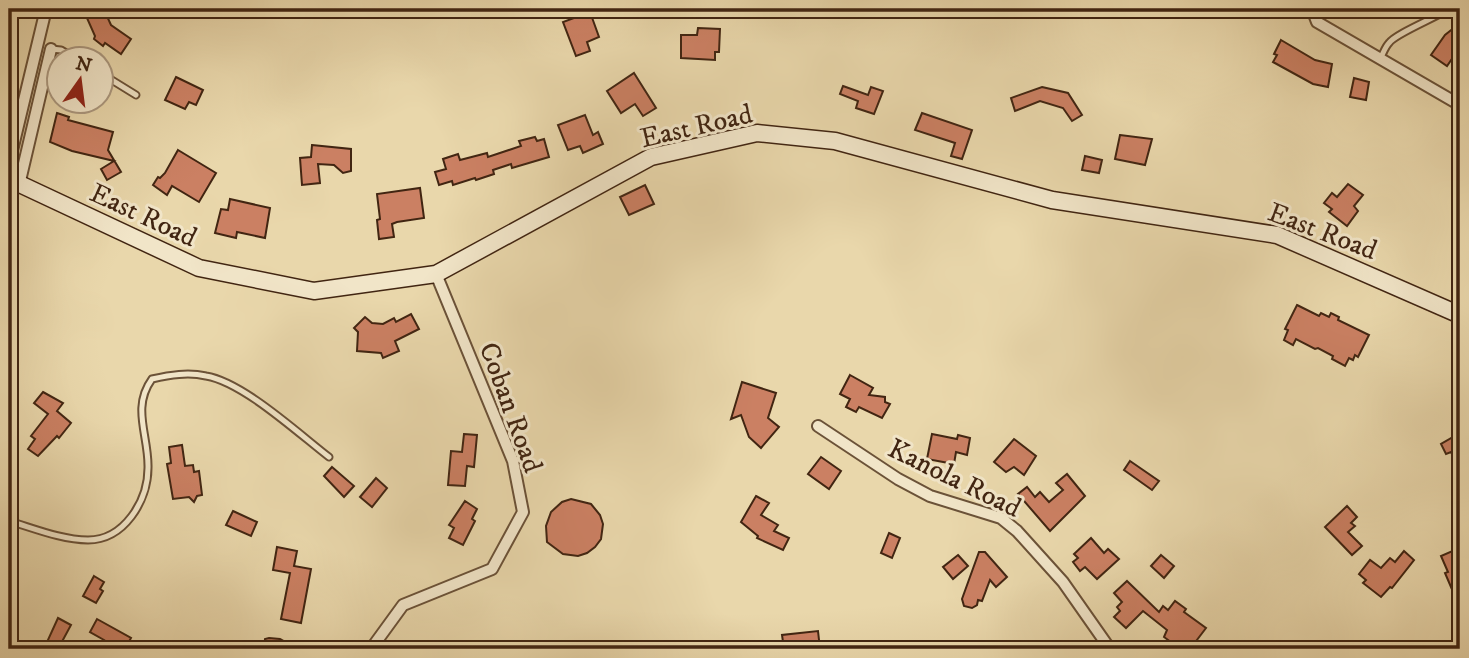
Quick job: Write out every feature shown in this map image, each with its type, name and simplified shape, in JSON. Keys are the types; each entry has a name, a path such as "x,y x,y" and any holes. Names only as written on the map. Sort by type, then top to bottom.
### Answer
{"street":[{"path":"9,163 46,9"},
{"path":"1312,9 1317,22 1460,105"},
{"path":"14,182 46,67"},
{"name":"East Road","path":"14,182 199,268 314,291 436,274 651,157 757,133 835,141 1052,200 1278,235 1460,315"},
{"name":"Coban Road","path":"371,649 404,605 492,569 523,512 513,461 436,274"},
{"name":"Kanola Road","path":"818,426 898,479 930,496 1001,518 1017,531 1063,582 1110,649"}],"lane":[{"path":"1381,59 1389,42 1449,9"},
{"path":"116,83 136,95"},
{"path":"9,521 89,540 112,534 129,521 139,503 148,468 141,420 144,391 152,379 164,376 208,376 232,386 329,457"}],"building":[{"path":"83,9 100,9 103,15 106,14 111,25 131,39 121,54 116,51 116,46 105,43 103,46 94,39"},
{"path":"590,12 599,37 587,42 590,51 576,56 563,22"},
{"path":"1460,23 1460,47 1447,66 1431,55 1445,35"},
{"path":"698,28 720,29 719,52 715,52 715,60 681,58 681,35 697,35"},
{"path":"1281,40 1315,60 1332,64 1328,87 1313,84 1273,62"},
{"path":"634,73 656,108 643,116 635,104 621,113 607,91"},
{"path":"176,77 203,90 196,105 189,102 185,109 165,100"},
{"path":"1354,78 1369,82 1366,100 1350,97"},
{"path":"843,86 868,95 871,87 883,91 874,114 856,108 858,101 840,94"},
{"path":"1042,87 1068,93 1082,115 1072,121 1063,108 1040,101 1015,111 1011,98"},
{"path":"922,113 972,130 962,159 951,156 955,143 915,130"},
{"path":"585,115 593,135 598,132 603,144 583,153 580,146 568,150 558,125"},
{"path":"56,116 66,116 69,117 68,120 113,132 108,150 121,172 107,180 101,169 114,161 72,151 50,142"},
{"path":"1120,135 1152,139 1145,165 1115,159"},
{"path":"535,137 537,141 544,139 549,157 512,168 511,164 476,180 475,178 453,185 452,181 439,185 435,172 446,169 443,159 458,154 460,160 487,153 488,157 521,146 519,141"},
{"path":"312,145 351,149 351,171 343,173 334,165 318,164 320,183 302,185 300,158 311,157"},
{"path":"178,150 216,173 199,202 172,186 167,195 153,185 158,177 165,173"},
{"path":"1085,156 1102,160 1099,173 1082,170"},
{"path":"1348,184 1363,195 1354,206 1358,211 1347,226 1329,212 1332,209 1324,203 1332,193 1337,197"},
{"path":"645,185 654,204 629,215 620,197"},
{"path":"420,188 424,218 392,224 394,237 379,239 377,194"},
{"path":"230,199 270,208 265,238 237,232 236,238 215,233 221,209 228,210"},
{"path":"1297,305 1319,316 1321,313 1329,317 1331,313 1339,317 1338,320 1369,335 1358,357 1355,355 1353,360 1349,358 1345,366 1318,348 1296,339 1293,345 1284,340 1288,330 1285,329"},
{"path":"411,314 419,329 395,341 399,351 383,358 381,353 357,351 358,332 354,328 365,317 372,323 383,324 394,318 396,322"},
{"path":"850,375 873,388 869,395 885,397 885,402 890,404 882,418 859,407 856,412 846,407 850,399 840,394"},
{"path":"742,382 776,393 768,418 779,427 761,448 749,437 741,415 731,419"},
{"path":"43,392 63,403 57,411 71,423 59,438 57,436 38,456 28,449 35,439 31,436 48,414 34,403"},
{"path":"1460,433 1460,470 1451,452 1446,454 1441,444"},
{"path":"464,434 477,435 474,467 467,466 465,486 448,485 451,451 462,452"},
{"path":"932,434 957,439 958,435 970,438 967,455 956,452 954,464 927,459"},
{"path":"1014,439 1036,456 1024,475 1014,467 1006,472 994,462"},
{"path":"182,445 185,466 193,465 194,472 199,471 202,495 197,496 194,502 189,497 173,499 167,464 171,463 169,447"},
{"path":"821,457 841,471 829,489 808,474"},
{"path":"1130,461 1159,481 1152,490 1124,470"},
{"path":"332,467 354,486 344,497 324,476"},
{"path":"1067,474 1085,496 1050,531 1018,494 1027,487 1035,497 1040,492 1049,502 1063,490 1056,483"},
{"path":"376,478 387,488 372,507 360,497"},
{"path":"756,496 769,503 761,515 778,525 774,531 789,538 783,550 757,538 758,536 741,522"},
{"path":"571,499 591,504 603,524 601,539 595,547 578,556 563,554 547,542 546,526 551,512 562,502"},
{"path":"465,501 477,509 472,519 475,521 463,545 449,538 454,528 449,525"},
{"path":"1347,506 1357,517 1351,523 1355,526 1348,532 1362,546 1352,555 1325,527"},
{"path":"233,511 257,522 251,536 226,525"},
{"path":"889,533 900,538 892,558 881,553"},
{"path":"1091,538 1104,553 1108,549 1119,559 1097,579 1085,567 1080,571 1073,562 1078,558 1074,554"},
{"path":"277,547 297,551 294,566 311,569 301,623 281,619 290,573 273,570"},
{"path":"1457,549 1460,557 1460,608 1441,556"},
{"path":"1404,551 1414,560 1392,588 1381,597 1363,583 1366,580 1359,574 1370,560 1381,568 1390,558 1395,562"},
{"path":"979,552 985,552 1007,577 996,587 990,580 982,601 978,600 977,605 972,608 964,606 962,599"},
{"path":"958,555 968,566 953,579 943,567"},
{"path":"1161,555 1174,566 1164,578 1151,566"},
{"path":"94,576 104,582 100,589 103,591 96,603 83,596"},
{"path":"1127,581 1159,612 1163,606 1168,610 1175,601 1186,609 1184,612 1206,628 1190,649 1180,645 1179,648 1164,637 1167,630 1143,611 1126,628 1114,617 1120,611 1117,607 1122,602 1114,593"},
{"path":"58,618 71,625 58,649 47,642"},
{"path":"97,619 131,638 125,649 107,649 100,645 104,640 90,632"},
{"path":"818,631 820,649 784,649 782,635"},
{"path":"265,639 280,639 298,649 264,649"}]}
